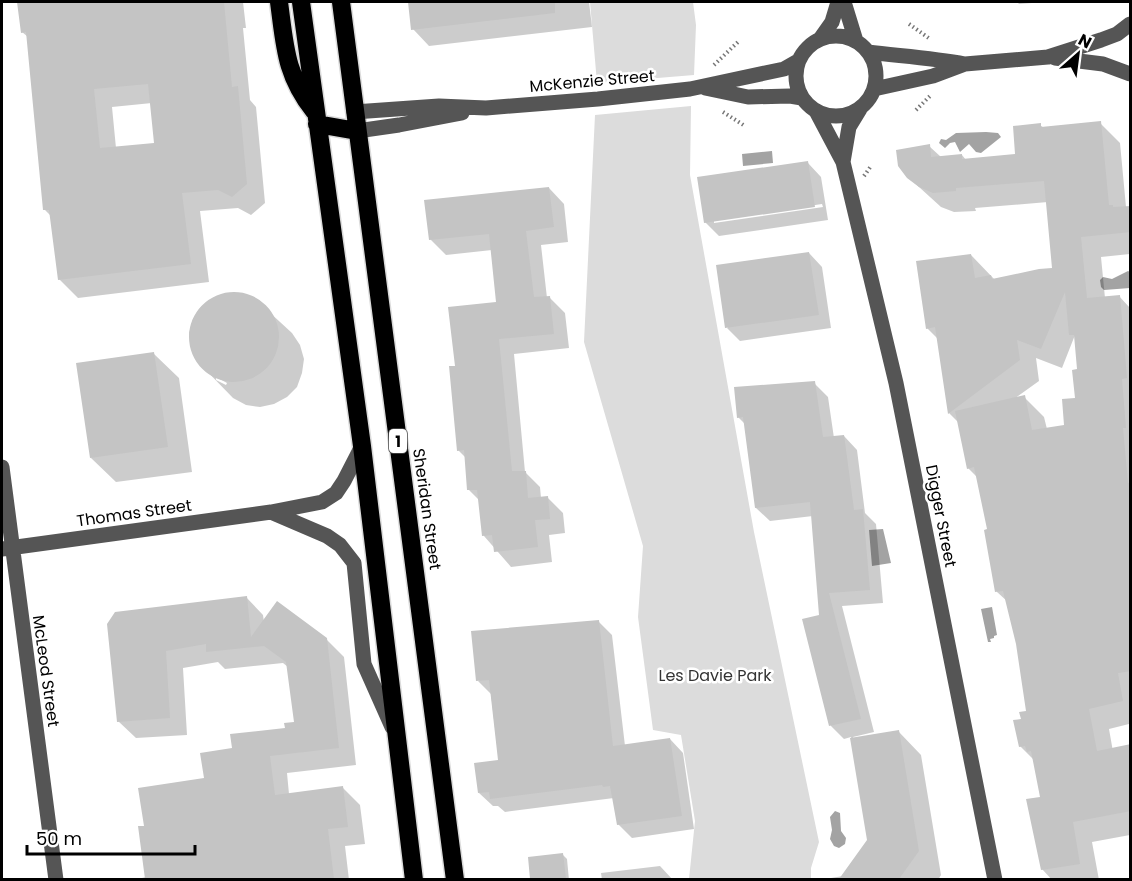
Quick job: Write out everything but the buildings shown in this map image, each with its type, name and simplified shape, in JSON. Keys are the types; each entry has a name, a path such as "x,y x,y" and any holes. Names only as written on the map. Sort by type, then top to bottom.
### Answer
{"highway":[{"path":"279,2 290,68 302,95 316,118 357,131"},
{"path":"301,2 362,446 414,879"},
{"name":"Sheridan Street","path":"341,2 455,879"},
{"path":"316,118 354,112"}],"street":[{"path":"820,39 832,22 838,2"},
{"path":"844,2 856,40"},
{"path":"1048,57 1101,40 1131,24"},
{"path":"844,36 856,40 868,52 874,63 876,76 874,89 861,108 839,116 827,115 816,111 802,98 796,80 798,61 811,44 820,39 844,36"},
{"path":"868,52 930,57 965,64"},
{"path":"874,89 933,76 965,64 1048,57 1103,64 1131,74"},
{"name":"McKenzie Street","path":"357,131 408,124 486,108 702,88 741,77 784,69 798,61"},
{"name":"McKenzie Street","path":"702,88 748,97 802,98"},
{"name":"McKenzie Street","path":"354,112 439,106 486,108"},
{"name":"Digger Street","path":"843,162 849,127 861,108"},
{"name":"Digger Street","path":"816,111 843,162 896,383 994,879"},
{"name":"Thomas Street","path":"6,549 271,512 322,502 336,493 362,446"},
{"name":"McLeod Street","path":"2,466 6,549 56,879"},
{"path":"271,512 327,536 340,544 354,563 364,664 397,736"}],"green space":[{"path":"590,2 693,2 696,25 694,75 597,83"},
{"name":"Les Davie Park","path":"691,106 690,175 754,532 819,842 811,868 811,879 689,879 695,821 681,735 653,730 638,617 643,546 584,342 595,115"}],"shaded area":[{"path":"956,133 998,133 1001,137 981,153 976,152 969,144 960,152 955,142 945,148 939,143 941,139 946,140"},
{"path":"772,151 773,163 743,166 742,154"},
{"path":"1130,272 1130,288 1104,290 1101,287 1100,280 1103,277 1112,279"},
{"path":"883,529 891,563 872,566 869,530"},
{"path":"992,607 997,635 990,639 991,642 988,642 981,609"},
{"path":"835,811 840,813 841,831 846,838 845,844 839,848 834,846 830,839 832,830 830,817"}]}
